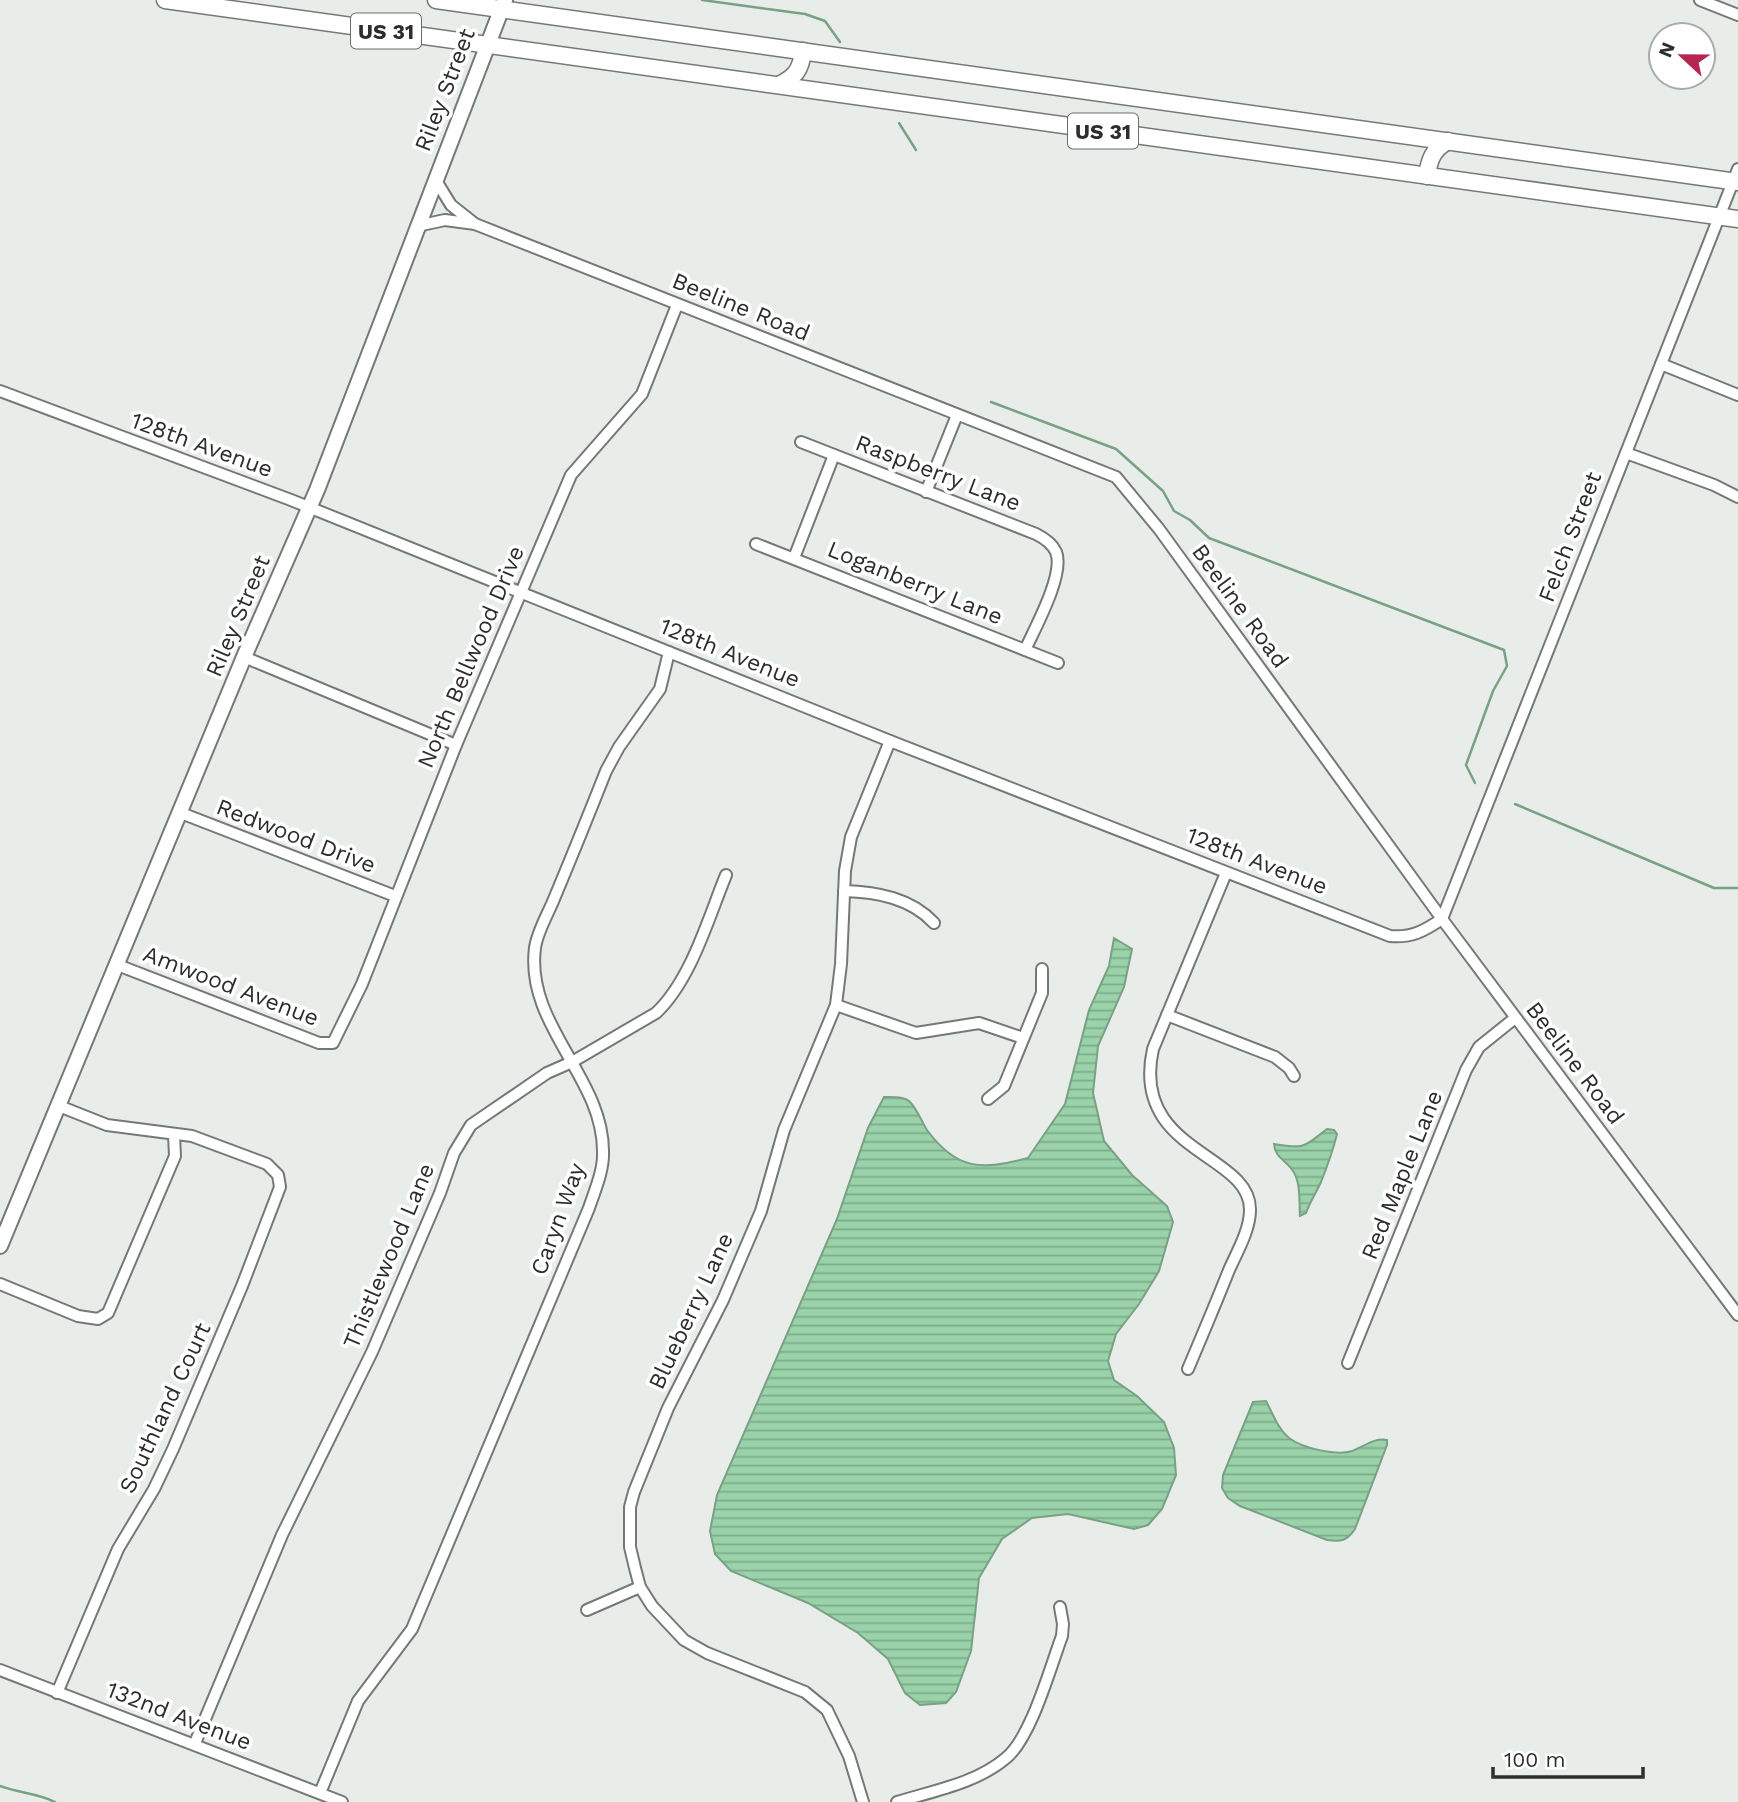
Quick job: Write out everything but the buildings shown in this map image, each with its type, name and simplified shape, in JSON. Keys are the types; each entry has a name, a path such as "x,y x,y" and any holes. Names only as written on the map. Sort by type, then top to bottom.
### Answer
{"highway":[{"name":"US 31","path":"165,0 196,2 1738,219"},
{"name":"US 31","path":"436,0 503,5 803,51 1448,141 1736,177"},
{"path":"779,85 799,71 803,51"},
{"path":"1427,176 1432,155 1448,141"}],"main road":[{"name":"Riley Street","path":"0,1245 244,657 310,508 503,5"}],"street":[{"path":"1700,0 1738,15"},
{"name":"Felch Street","path":"1442,919 1736,177"},
{"name":"Beeline Road","path":"435,178 451,205 475,224"},
{"name":"Beeline Road","path":"417,226 445,220 475,224 1116,477 1159,529 1442,919 1738,1315"},
{"name":"North Bellwood Drive","path":"333,1044 362,984 456,745 571,475 642,394 677,305"},
{"path":"1661,365 1738,395"},
{"name":"128th Avenue","path":"0,391 310,508 890,741 1390,936 1405,938 1419,934 1442,919"},
{"path":"926,492 957,415"},
{"name":"Raspberry Lane","path":"801,442 1036,534 1050,543 1055,550 1058,569 1025,650"},
{"path":"1626,453 1714,485 1738,497"},
{"path":"794,558 834,455"},
{"name":"Loganberry Lane","path":"756,544 1058,663"},
{"name":"Caryn Way","path":"320,1793 358,1701 412,1629 599,1179 604,1153 601,1129 590,1096 538,995 535,947 606,771 619,747 660,689 669,652"},
{"path":"244,657 456,745"},
{"name":"Blueberry Lane","path":"863,1802 849,1756 827,1710 805,1692 707,1653 684,1640 652,1606 640,1587 630,1548 630,1507 673,1396 723,1300 761,1211 784,1130 836,1005 841,964 845,871 851,836 890,741"},
{"name":"Redwood Drive","path":"181,813 395,896"},
{"path":"1188,1369 1242,1240 1250,1212 1246,1191 1241,1182 1175,1132 1164,1119 1151,1087 1150,1062 1226,873"},
{"name":"Thistlewood Lane","path":"195,1743 282,1535 372,1352 440,1193 454,1153 471,1125 547,1073 572,1062 656,1013 667,1002 685,972 726,875"},
{"path":"844,891 875,892 915,906 934,923"},
{"name":"Amwood Avenue","path":"116,964 319,1043 333,1044"},
{"path":"988,1099 1004,1086 1042,993 1042,969"},
{"path":"836,1005 916,1033 979,1023 1023,1038"},
{"path":"1167,1015 1275,1057 1289,1068 1294,1076"},
{"name":"Red Maple Lane","path":"1348,1363 1466,1070 1479,1048 1515,1017"},
{"path":"0,1284 78,1316 98,1319 108,1313 175,1156 174,1135 107,1125 59,1106"},
{"name":"Southland Court","path":"57,1693 118,1549 154,1489 173,1449 280,1187 278,1175 267,1164 192,1136 174,1135"},
{"path":"587,1610 640,1587"},
{"path":"897,1802 983,1773 1007,1758 1024,1736 1062,1636 1060,1607"},
{"name":"132nd Avenue","path":"0,1670 195,1743 342,1802"}],"shaded area":[{"path":"1114,938 1132,949 1124,987 1098,1046 1093,1093 1104,1141 1132,1175 1167,1206 1173,1222 1159,1271 1116,1334 1108,1361 1114,1380 1137,1396 1164,1422 1174,1448 1176,1475 1162,1509 1148,1525 1134,1529 1068,1514 1032,1518 1002,1539 979,1578 971,1651 956,1692 946,1703 920,1705 905,1693 888,1659 858,1633 808,1603 731,1571 715,1554 710,1531 717,1495 837,1219 868,1128 884,1097 901,1098 910,1102 938,1143 960,1160 984,1165 1028,1158 1065,1104 1089,1010 1109,966"},
{"path":"1327,1129 1334,1130 1337,1134 1332,1152 1306,1213 1300,1216 1296,1176 1276,1153 1274,1144 1302,1146"},
{"path":"1266,1401 1285,1434 1310,1448 1345,1452 1374,1441 1387,1440 1355,1529 1346,1538 1340,1541 1327,1540 1240,1506 1228,1498 1222,1488 1223,1475 1253,1402"}],"waterway":[{"path":"702,0 805,14 825,21 840,42"},
{"path":"899,123 916,150"},
{"path":"991,402 1116,449 1163,491 1174,511 1190,520 1209,538 1504,650 1507,666 1493,691 1466,765 1475,783"},
{"path":"1515,804 1714,888 1738,888"},
{"path":"0,1786 55,1802"}]}
